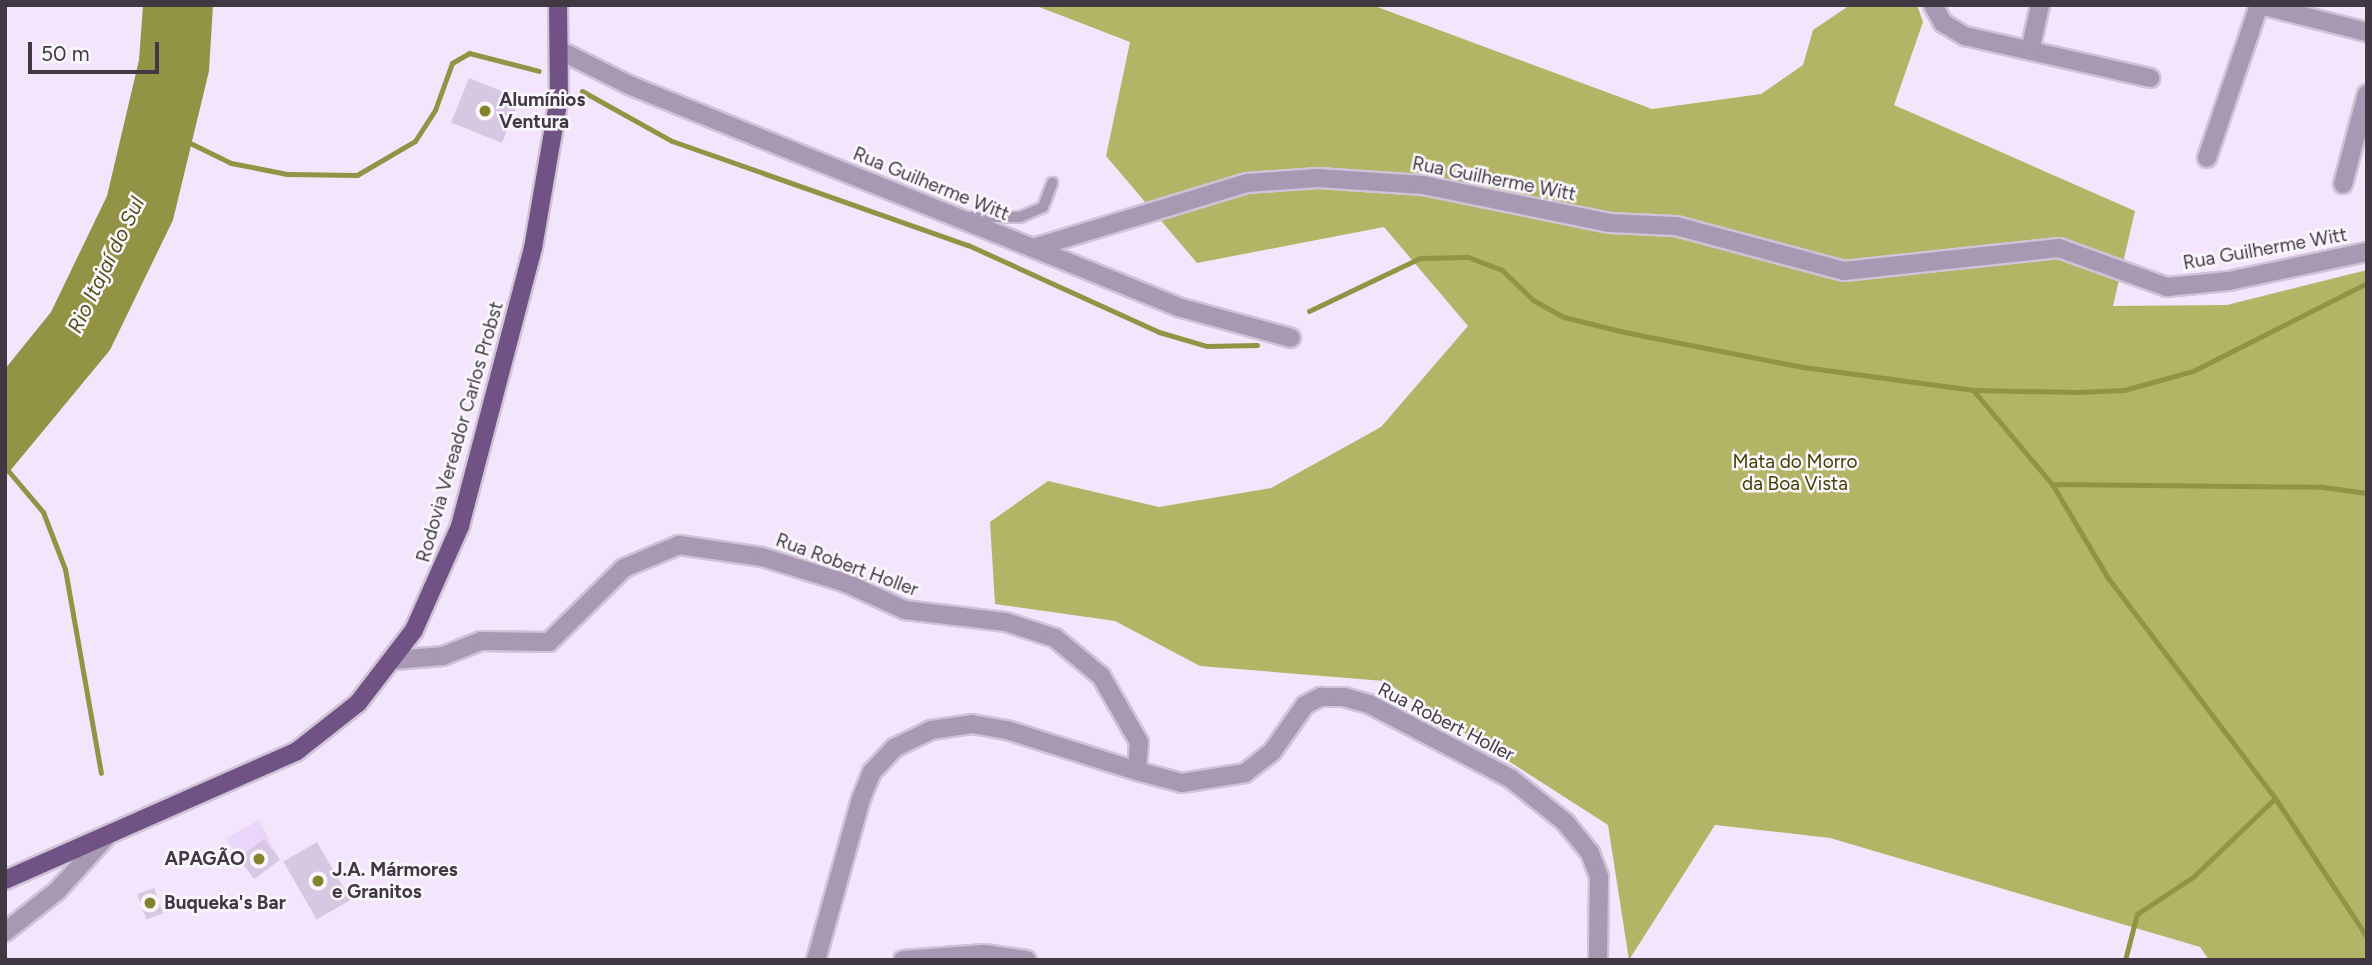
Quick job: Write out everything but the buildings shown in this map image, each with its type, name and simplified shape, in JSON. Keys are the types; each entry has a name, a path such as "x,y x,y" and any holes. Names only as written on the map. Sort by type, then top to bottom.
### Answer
{"main road":[{"name":"Rodovia Vereador Carlos Probst","path":"5,880 106,838 298,751 358,703 394,660 433,596 460,526 545,198 561,51 558,5"}],"street":[{"path":"1933,5 1949,29 2030,51 2150,78"},
{"path":"2030,51 2039,5"},
{"path":"2207,158 2259,5 2367,32"},
{"name":"Rua Guilherme Witt","path":"561,51 639,89 1033,248 1247,183 1318,178 1423,185 1610,223 1676,226 1844,271 2059,248 2167,287 2229,281 2367,252"},
{"path":"2343,184 2367,94"},
{"path":"1033,248 1178,307 1291,338"},
{"name":"Rua Robert Holler","path":"394,660 443,656 481,641 549,642 624,568 679,545 722,547 846,583 905,610 1006,622 1055,638 1101,676 1139,742 1137,771 1182,783 1245,773 1272,752 1294,717 1313,701 1345,697 1369,704 1525,788 1565,822 1590,853 1599,877 1593,956"},
{"path":"816,960 861,799 872,772 894,748 931,730 972,724 1007,730 1137,771"},
{"path":"5,932 57,891 106,838"},
{"path":"903,960 985,954 1027,960"}],"lane":[{"path":"956,217 1020,217 1043,207 1052,183"}],"shaded area":[{"path":"259,820 280,860 255,879 225,839"}],"green space":[{"name":"Mata do Morro da Boa Vista","path":"1034,5 1372,5 1652,109 1761,94 1803,65 1813,30 1850,5 1917,5 1923,22 1894,105 2135,211 2113,306 2227,305 2367,270 2367,960 2209,960 2200,947 1830,838 1715,825 1629,960 1608,825 1384,681 1200,666 1115,621 995,604 990,522 1048,481 1159,507 1271,488 1381,427 1468,326 1384,227 1197,263 1106,156 1130,42"}],"water":[{"name":"Rio Itajaí do Sul","path":"143,5 213,5 209,71 173,220 110,350 5,477 5,369 51,312 107,196 139,60"}],"waterway":[{"path":"186,141 231,163 287,174 357,175 415,141 435,110 452,63 469,53 539,71"},
{"path":"582,91 672,141 968,245 1159,332 1207,346 1257,345"},
{"path":"1309,311 1420,258 1468,257 1502,270 1533,300 1564,317 1624,332 1803,367 1973,390 2078,392 2124,390 2193,371 2367,283"},
{"path":"1973,390 2052,484 2108,578 2275,798 2367,937"},
{"path":"5,467 43,512 65,569 101,773"},
{"path":"2052,484 2323,487 2367,493"},
{"path":"2125,960 2137,914 2193,877 2275,798"}],"place":[{"name":"Alumínios Ventura","path":"485,111"},
{"name":"APAGÃO","path":"259,859"},
{"name":"J.A. Mármores e Granitos","path":"318,881"},
{"name":"Buqueka's Bar","path":"150,903"}]}
